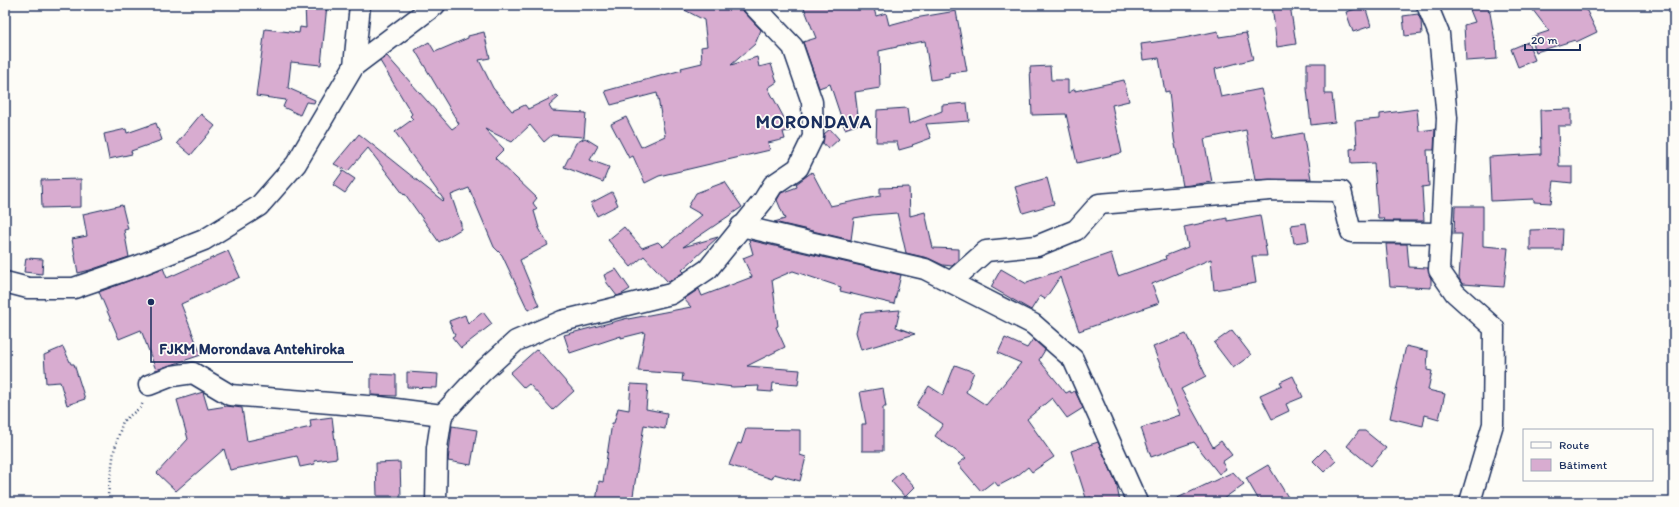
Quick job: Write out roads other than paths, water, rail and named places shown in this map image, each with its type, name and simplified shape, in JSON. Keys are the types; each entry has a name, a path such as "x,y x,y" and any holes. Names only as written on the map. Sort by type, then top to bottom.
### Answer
{"street":[{"path":"354,66 360,5"},
{"path":"5,282 28,288 74,288 138,266 204,240 259,206 296,164 354,66 435,5"},
{"path":"436,502 436,448 442,415 482,372 516,341 562,321 671,294 708,269 773,185 798,168 813,137 812,102 793,48 753,5"},
{"path":"1427,5 1439,34 1447,118 1440,270 1455,294 1494,328 1493,424 1470,502"},
{"path":"951,282 986,252 1037,246 1076,230 1098,204 1270,190 1341,191 1351,232 1441,233"},
{"path":"741,226 926,269 1033,324 1073,359 1137,502"},
{"path":"149,384 172,376 193,373 230,395 380,406 442,415"}],"place":[{"name":"FJKM Morondava Antehiroka","path":"151,302"}],"district":[{"name":"MORONDAVA","path":"814,122"}]}
